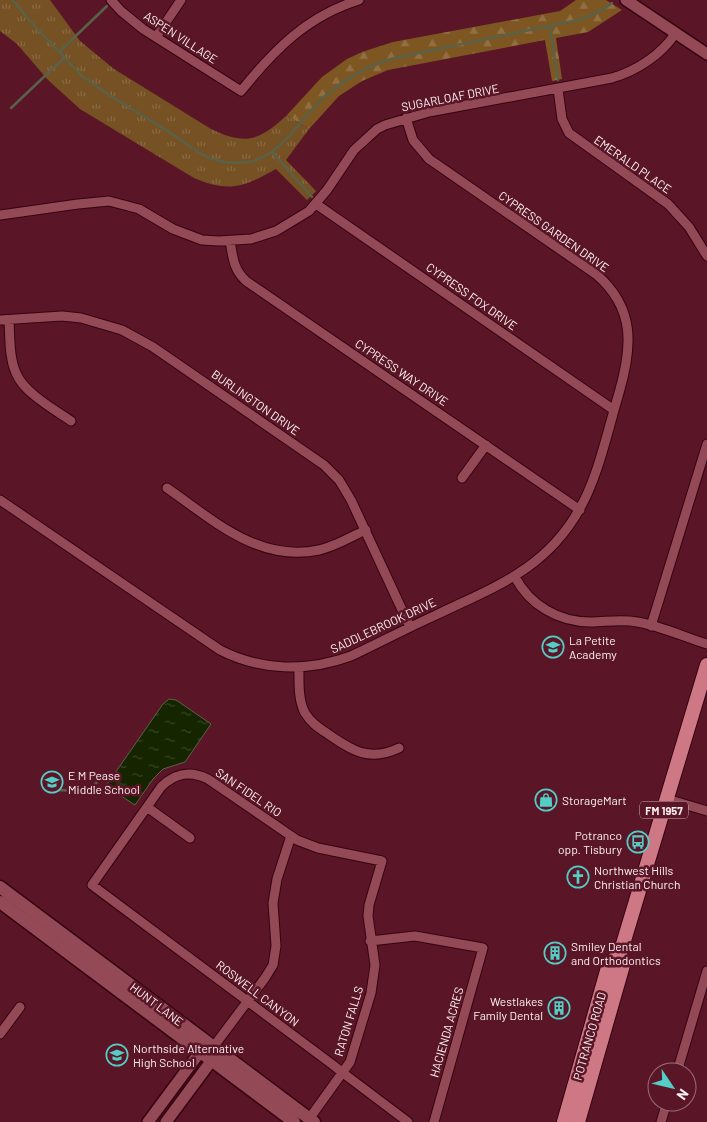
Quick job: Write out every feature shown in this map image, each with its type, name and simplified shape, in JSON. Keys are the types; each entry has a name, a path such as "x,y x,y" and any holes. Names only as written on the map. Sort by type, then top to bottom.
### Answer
{"main road":[{"name":"POTRANCO ROAD","path":"564,1122 609,964 620,954 707,665"},
{"name":"HUNT LANE","path":"0,887 200,1052 294,1122"},
{"name":"HUNT LANE","path":"0,902 214,1046 311,1120"},
{"name":"POTRANCO ROAD","path":"578,1122 623,965 620,954"},
{"path":"592,1071 594,1044 609,991 608,986 603,985"},
{"path":"572,1122 581,1089 581,1085 576,1080"}],"street":[{"name":"ASPEN VILLAGE","path":"111,0 132,20 156,37 241,91 267,59 288,39 323,16 359,0"},
{"path":"156,37 181,0"},
{"path":"626,0 707,54"},
{"name":"SUGARLOAF DRIVE","path":"0,215 78,204 109,202 139,209 173,230 202,240 230,241 251,239 276,231 299,218 316,204 362,141 385,124 406,118 604,80 629,71 656,54 676,34"},
{"name":"EMERALD PLACE","path":"558,89 562,119 569,133 668,204 689,226 707,256"},
{"name":"CYPRESS GARDEN DRIVE","path":"406,118 413,140 429,158 591,270 612,292 625,316 629,342 627,364 591,484 580,510"},
{"name":"CYPRESS FOX DRIVE","path":"316,204 614,410"},
{"name":"CYPRESS WAY DRIVE","path":"230,241 233,261 246,281 580,510"},
{"name":"BURLINGTON DRIVE","path":"4,320 53,316 80,318 104,323 138,337 324,465 345,490 366,530 410,627"},
{"path":"4,320 14,369 18,378 29,390 71,421"},
{"path":"652,626 707,444"},
{"path":"462,478 486,445"},
{"path":"167,488 243,540 275,551 298,553 320,550 366,530"},
{"name":"SADDLEBROOK DRIVE","path":"0,500 220,650 236,658 254,663 276,667 299,668 335,662 351,656 515,577 550,550 580,510"},
{"path":"515,577 524,592 532,600 550,612 564,618 587,622 626,620 652,626 707,644"},
{"path":"299,668 301,702 305,712 316,726 359,753 380,754 400,748"},
{"name":"SAN FIDEL RIO","path":"92,885 161,787 170,778 180,774 194,773 208,779 291,836 318,848 382,861"},
{"path":"667,799 707,811"},
{"path":"147,807 190,838"},
{"path":"166,1122 212,1060 214,1046 270,971 276,946 273,903 277,879 291,836"},
{"name":"RATON FALLS","path":"311,1120 343,1073 355,1051 371,993 375,965 370,941 369,905 382,861"},
{"name":"ROSWELL CANYON","path":"92,885 408,1122"},
{"name":"HACIENDA ACRES","path":"370,941 415,936 483,948 434,1122"},
{"path":"679,1062 707,972"},
{"path":"0,1034 20,1007"},
{"path":"148,1122 200,1052 214,1046"},
{"path":"179,1080 191,1089"}],"green space":[{"path":"0,0 50,0 80,41 114,69 211,129 223,134 234,138 252,138 269,130 287,115 309,129 286,160 316,191 307,200 276,169 255,180 236,186 206,183 194,178 80,109 48,80 17,44 0,31"},
{"path":"576,0 606,0 622,10 588,32 556,38 562,79 552,81 545,40 388,70 362,81 339,96 309,129 287,115 322,77 347,59 362,52 393,42 560,11"}],"water":[{"path":"169,699 176,700 211,724 185,762 163,769 153,779 135,805 106,786 163,704"}],"waterway":[{"path":"13,0 29,20 82,76 201,154 209,158 236,163 254,161 270,153 284,141 332,90 374,65 394,58 583,19 612,3"},
{"path":"59,52 107,6"},
{"path":"550,27 558,80"},
{"path":"11,108 64,58"},
{"path":"272,152 312,197"},
{"path":"55,790 85,790 92,787 105,775 108,774 112,777"}],"place":[{"name":"La Petite Academy","path":"553,647"},
{"name":"E M Pease Middle School","path":"52,782"},
{"name":"StorageMart","path":"546,800"},
{"name":"Potranco opp. Tisbury","path":"638,842"},
{"name":"Northwest Hills Christian Church","path":"578,877"},
{"name":"Smiley Dental and Orthodontics","path":"555,953"},
{"name":"Westlakes Family Dental","path":"559,1008"},
{"name":"Northside Alternative High School","path":"117,1055"}]}
